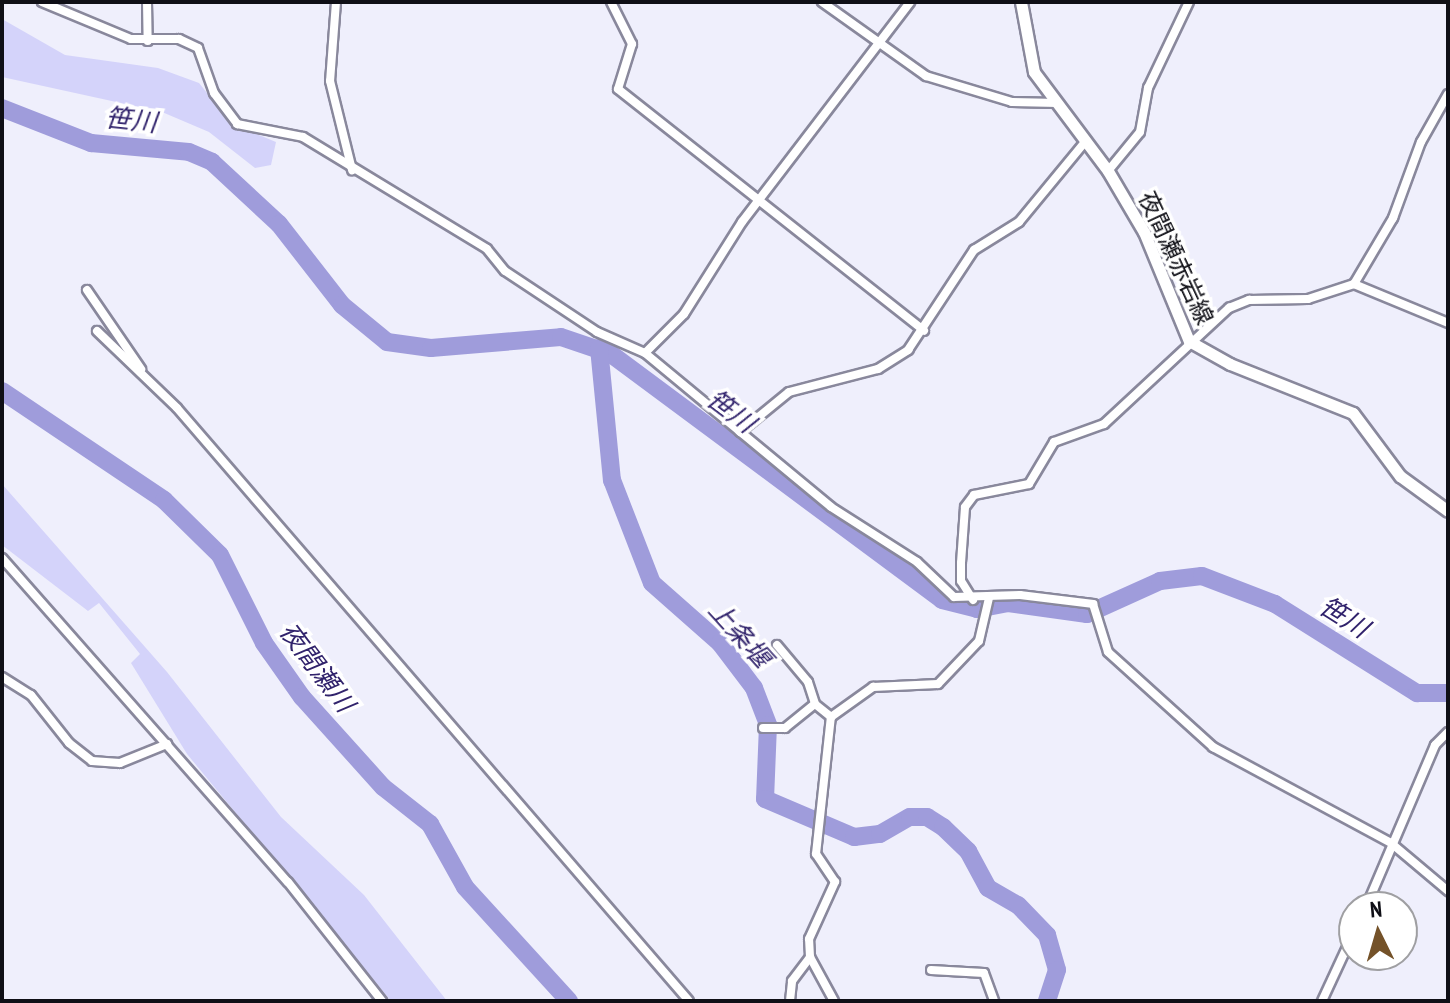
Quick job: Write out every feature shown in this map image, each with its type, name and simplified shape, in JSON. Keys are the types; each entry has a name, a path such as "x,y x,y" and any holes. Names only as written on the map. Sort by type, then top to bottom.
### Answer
{"main road":[{"name":"夜間瀬赤岩線","path":"1021,2 1034,72 1108,171 1144,232 1189,341 1230,364 1353,413 1400,476 1448,511"}],"street":[{"path":"42,2 148,41 179,39 198,48 214,93 237,124 303,137 352,170 487,249 505,271 597,332 645,353 831,507 917,562 954,597 973,600 1020,595 1095,610 1108,652 1213,747 1391,843 1448,891"},
{"path":"147,2 148,41"},
{"path":"336,2 330,81 352,170"},
{"path":"611,2 632,44 618,89 760,197 924,331"},
{"path":"822,2 872,43 965,92 1058,103"},
{"path":"645,353 684,314 699,282 760,197 872,43 910,2"},
{"path":"1108,171 1140,132 1148,88 1189,2"},
{"path":"1354,284 1393,218 1421,142 1448,94"},
{"path":"740,432 789,392 892,362 924,331 974,250 1019,222 1085,142"},
{"path":"973,600 961,581 961,563 965,507 974,495 1029,484 1054,442 1104,424 1189,341 1229,308 1249,300 1308,299 1354,284 1448,323"},
{"path":"87,290 145,376"},
{"path":"97,331 145,376 689,1001"},
{"path":"2,558 167,744 382,1001"},
{"path":"830,1000 810,957 809,939 835,882 816,854 823,821 831,717 849,699 873,687 938,684 979,641 990,611 989,599"},
{"path":"777,645 808,682 815,704 831,717"},
{"path":"2,677 31,695 69,743 92,761 120,763 167,744"},
{"path":"763,728 785,728 815,704"},
{"path":"1372,891 1435,745 1448,732"},
{"path":"790,1001 792,981 810,957"},
{"path":"1322,1001 1338,966"},
{"path":"931,970 984,973 994,1001"}],"shaded area":[{"path":"2,19 65,55 158,68 199,83 232,124 276,142 271,165 255,168 209,132 162,112 2,77"},
{"path":"2,484 167,672 281,817 364,895 447,1001 391,1001 187,754 131,663 140,654 99,603 88,611 2,545"}],"waterway":[{"name":"笹川","path":"2,108 91,143 189,152 212,162 279,224 342,305 387,342 431,348 561,337 611,354 942,600 977,609 1008,603 1087,614 1160,581 1202,576 1275,604 1417,693 1448,693"},
{"name":"上条堰","path":"599,348 612,480 652,583 720,643 754,688 768,725 765,799 854,837 880,834 910,817 927,817 943,827 968,851 988,888 1018,905 1047,935 1057,970 1047,1001"},
{"name":"夜間瀬川","path":"2,391 164,500 220,555 264,643 302,697 383,787 430,824 465,887 569,1001"}]}
